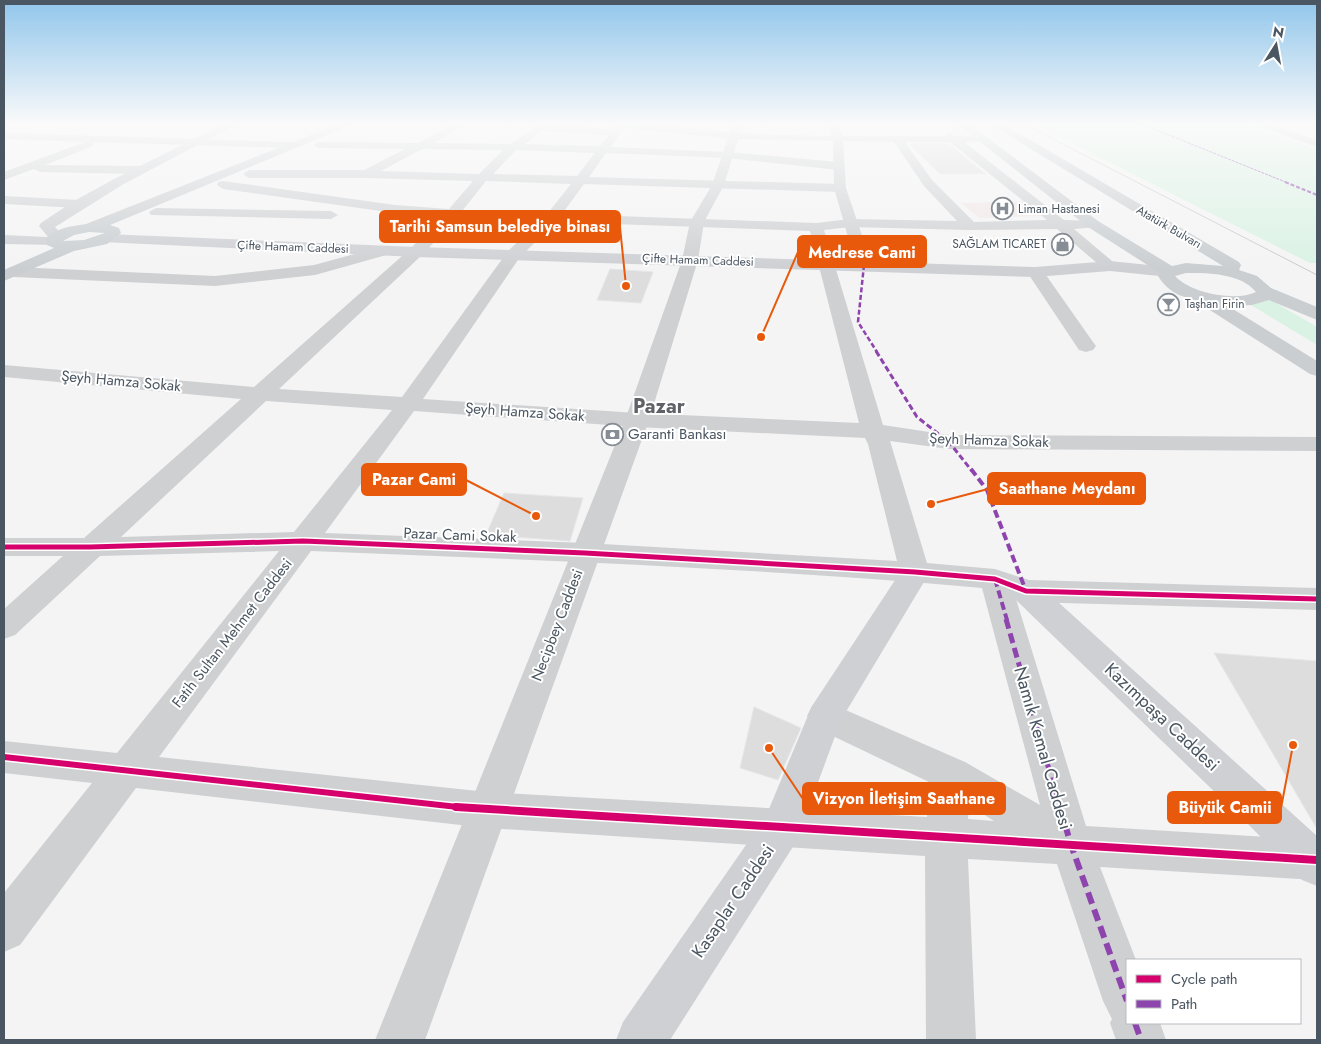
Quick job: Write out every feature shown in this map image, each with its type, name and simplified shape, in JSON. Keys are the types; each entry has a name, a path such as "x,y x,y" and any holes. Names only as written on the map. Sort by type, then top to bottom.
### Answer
{"main road":[{"path":"72,246 61,246 54,240 46,226 79,204 138,172"},
{"path":"89,228 227,172"},
{"path":"7,269 110,235 156,212 255,172"},
{"path":"1025,172 1093,224 1169,272"},
{"name":"Atatürk Bulvarı","path":"1076,172 1234,265 1228,272"},
{"path":"7,269 70,231 106,228 110,235"},
{"name":"Çifte Hamam Caddesi","path":"110,235 416,252 864,265 1107,275"},
{"path":"4,240 54,240"},
{"path":"1107,275 1169,272 1186,268 1228,272 1255,282 1263,287 1265,292 1317,314"},
{"path":"1169,272 1166,276 1169,281 1317,370"},
{"path":"1159,290 1244,301 1262,298 1265,292"},
{"name":"Kasaplar Caddesi","path":"641,1040 782,828 825,716 914,572"},
{"name":"Kazımpaşa Caddesi","path":"1011,585 1265,814 1315,862"}],"street":[{"path":"366,174 370,172"},
{"path":"4,627 416,252 453,214 488,172"},
{"name":"Fatih Sultan Mehmet Caddesi","path":"4,929 408,404 514,254 552,218 586,172"},
{"path":"660,183 665,172"},
{"name":"Necipbey Caddesi","path":"400,1040 584,553 637,420 690,260 697,222 718,185 722,172"},
{"path":"839,172 840,188 864,265"},
{"path":"920,172 928,183 970,226"},
{"path":"994,172 1060,224 1107,275"},
{"path":"249,174 366,174 840,188"},
{"path":"223,185 394,209 453,214"},
{"path":"4,200 79,204"},
{"path":"156,212 453,214 816,227 850,223 970,226 1093,224"},
{"path":"816,227 825,265 873,431 880,444 914,572"},
{"path":"7,269 215,281 314,270 384,250"},
{"path":"1035,272 1086,346"},
{"name":"Şeyh Hamza Sokak","path":"4,371 259,394 637,420 873,431 949,442 1317,444"},
{"name":"Pazar Cami Sokak","path":"4,547 90,547 303,541 584,553 914,572 1011,585 1317,600"},
{"name":"Namık Kemal Caddesi","path":"1011,585 1071,845 1126,998"},
{"path":"825,716 951,774 1071,845"},
{"path":"4,757 125,772 487,810 1071,845 1315,862"},
{"path":"951,774 946,838 951,1040"},
{"path":"1135,1024 1141,1040"}],"shaded area":[{"name":"Liman Hastanesi","path":"1023,201 1044,216 979,218 961,203"}],"green space":[{"path":"1128,172 1317,172 1317,263 1310,263"},
{"path":"1264,296 1317,327 1317,345 1238,297"}],"building":[{"path":"938,172 983,172 986,174 940,174"},
{"path":"610,269 653,272 641,303 597,300"},
{"path":"504,493 583,498 570,541 486,535"},
{"path":"1214,653 1317,661 1317,829"},
{"path":"754,707 801,728 778,780 740,768"}],"tram line":[{"path":"1117,172 1317,275"}],"marked path":[{"path":"1259,172 1317,195"},
{"path":"864,265 858,322 917,417 949,442 987,490 1026,591"},
{"path":"995,579 1071,845 1126,998"},
{"path":"1135,1024 1141,1040"}],"cycle path":[{"path":"4,547 90,547 303,541 585,553 915,572 995,579 1026,591 1317,599"},
{"path":"4,757 487,810 1317,860"}],"place":[{"name":"Liman Hastanesi","path":"1002,209"},
{"name":"SAĞLAM TICARET","path":"1062,244"},
{"name":"Tarihi Samsun belediye binası","path":"626,286"},
{"name":"Taşhan Firin","path":"1169,304"},
{"name":"Medrese Cami","path":"761,337"},
{"name":"Garanti Bankası","path":"612,434"},
{"name":"Saathane Meydanı","path":"931,504"},
{"name":"Pazar Cami","path":"536,516"},
{"name":"Büyük Camii","path":"1293,745"},
{"name":"Vizyon İletişim Saathane","path":"769,748"}],"district":[{"name":"Pazar","path":"659,406"}]}
